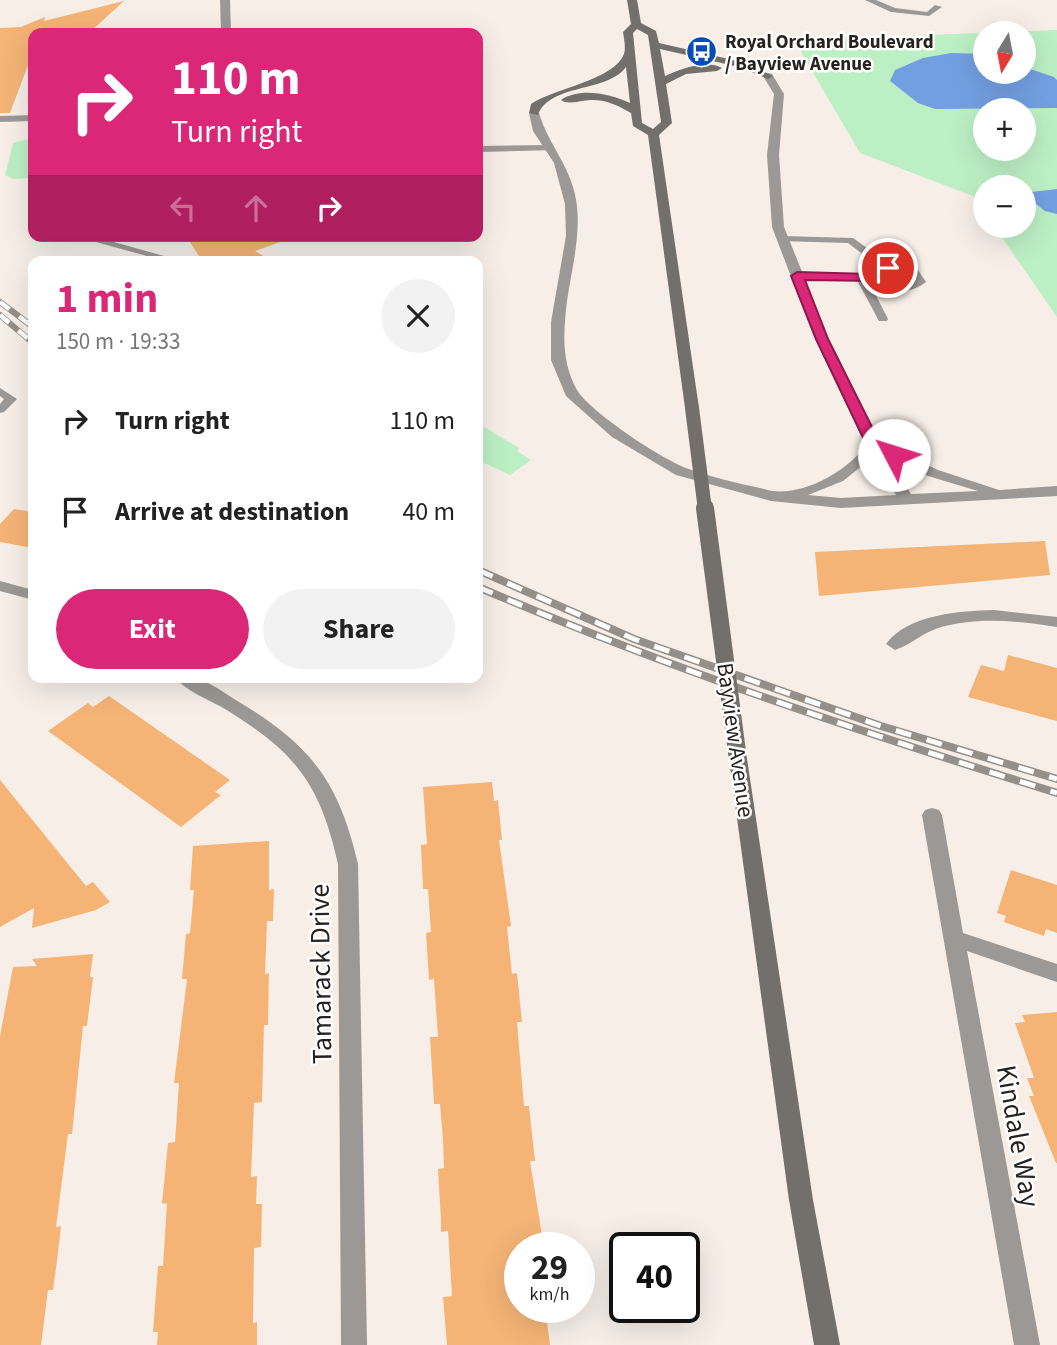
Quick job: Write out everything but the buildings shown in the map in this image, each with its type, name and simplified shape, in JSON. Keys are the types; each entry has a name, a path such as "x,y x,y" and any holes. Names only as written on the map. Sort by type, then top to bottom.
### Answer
{"main road":[{"path":"632,0 636,25"},
{"path":"636,25 653,33 653,44 690,55 742,65 768,76"},
{"path":"635,111 628,32 636,25"},
{"name":"Bayview Avenue","path":"653,44 667,123 653,134"},
{"path":"534,113 535,106 547,98 620,69 630,52"},
{"path":"660,83 697,68 716,68 768,76"},
{"path":"534,113 561,102 595,96 616,99 635,111"},
{"name":"Bayview Avenue","path":"635,111 637,124 653,134 801,1200 827,1345"}],"street":[{"path":"225,0 226,28"},
{"path":"768,76 779,94 773,155 774,190 782,239 822,339 874,446 908,500"},
{"path":"534,113 539,131 560,163 571,204 572,236 558,322 558,360 571,393 617,434 681,472 771,496 841,503 1057,491"},
{"path":"483,149 550,148"},
{"path":"771,496 796,493 835,481 857,465 874,446"},
{"path":"874,446 933,473 1007,494"},
{"path":"0,586 28,594"},
{"path":"895,644 925,625 948,620 1000,617 1057,622"},
{"name":"Tamarack Drive","path":"194,683 287,742 319,779 342,829 348,864 355,1345"},
{"name":"Kindale Way","path":"932,815 1027,1345"},
{"path":"954,938 1057,973"}],"lane":[{"path":"869,0 894,10 929,15 937,7"},
{"path":"0,119 28,118"},
{"path":"782,239 850,240 888,268 914,272 921,282 913,288 898,289 885,285 877,277 797,276"},
{"path":"103,242 158,256"},
{"path":"877,277 878,273 888,268"},
{"path":"861,277 883,319"},
{"path":"0,391 10,399 0,410"}],"green space":[{"path":"1057,30 1057,317 1002,238 1036,238 1036,175 973,175 973,196 860,153 794,40 973,33 973,84 1036,84 1036,31"},
{"path":"28,139 28,178 13,179 5,175 13,143"},
{"path":"483,426 519,448 517,451 531,460 510,475 483,462"}],"water":[{"path":"951,53 973,54 973,84 1036,84 1036,71 1054,77 1057,80 1057,108 1036,108 1036,98 973,98 973,109 935,109 918,103 890,81 895,70 923,58"},
{"path":"1057,189 1057,214 1045,211 1036,204 1036,191"}],"railway":[{"path":"0,302 28,323"},
{"path":"0,315 28,339"},
{"path":"483,572 634,639 881,726 1057,779"},
{"path":"483,589 621,645 765,698 1057,793"}],"place":[{"name":"Royal Orchard Boulevard / Bayview Avenue","path":"702,52"}],"route":[{"path":"888,268 878,273 877,277 797,276 822,339 874,446 894,455"}]}
